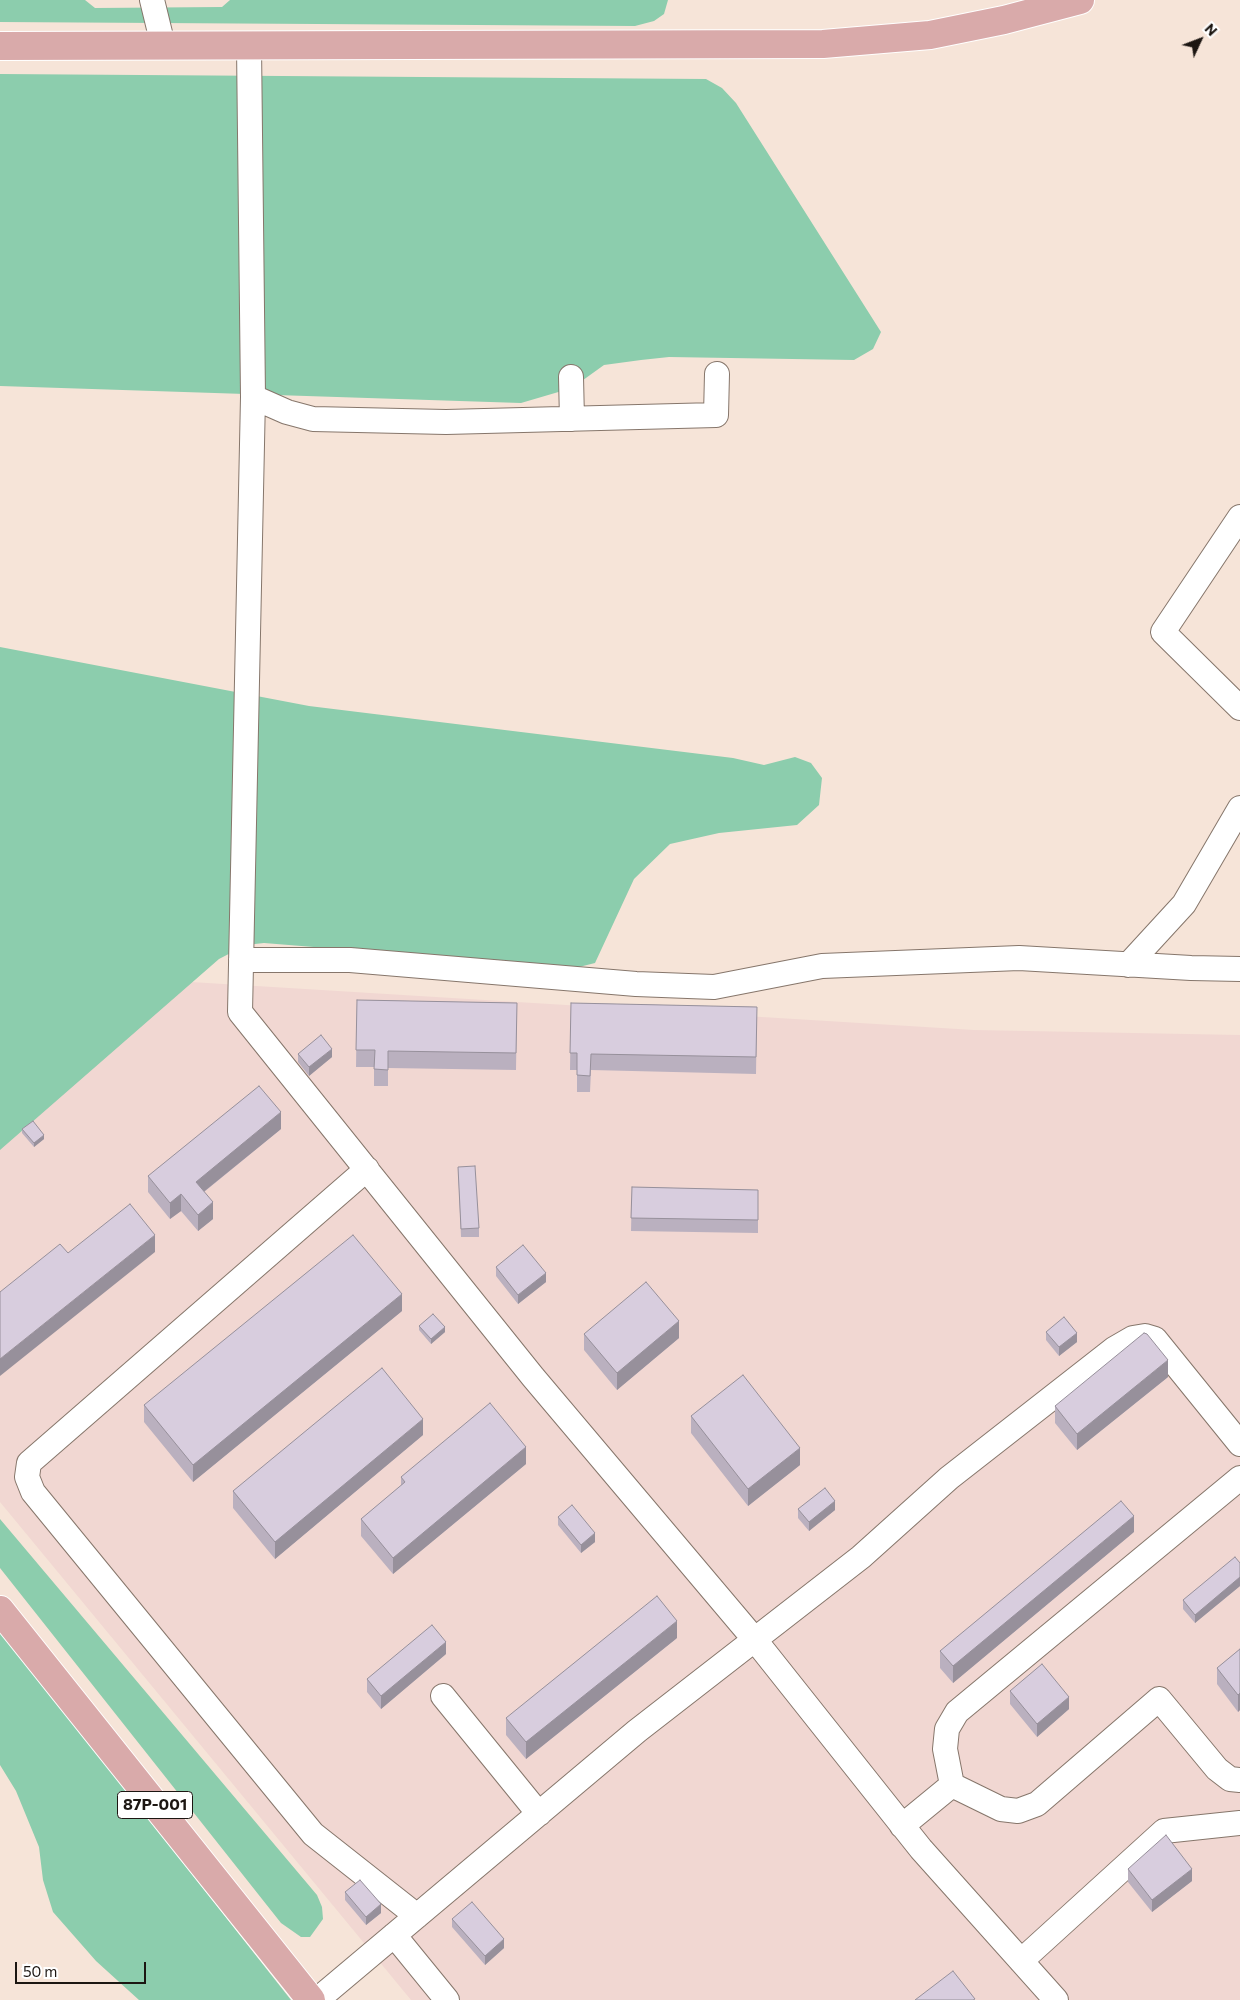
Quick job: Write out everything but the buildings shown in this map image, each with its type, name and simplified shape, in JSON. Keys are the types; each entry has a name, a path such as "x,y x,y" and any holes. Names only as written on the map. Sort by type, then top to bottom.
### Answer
{"main road":[{"path":"0,46 823,44 930,35 1004,20 1080,0"},
{"name":"87Р-001","path":"0,1610 310,2000"}],"street":[{"path":"152,0 163,46"},
{"path":"249,46 252,397 240,1012 533,1377 755,1640 902,1826 1056,2000"},
{"path":"252,397 287,412 313,419 446,422 716,415 717,374"},
{"path":"571,377 572,419"},
{"path":"1240,517 1163,632 1240,708"},
{"path":"1128,964 1184,904 1240,808"},
{"path":"241,960 350,960 636,984 714,987 822,966 1019,958 1240,969"},
{"path":"367,1170 29,1463 27,1477 33,1492 313,1834 417,1916"},
{"path":"316,2000 637,1731 862,1557 949,1478 1114,1349 1133,1338 1145,1336 1155,1339 1240,1444"},
{"path":"952,1785 944,1749 947,1729 957,1712 1240,1478"},
{"path":"444,1696 539,1814"},
{"path":"952,1785 1001,1810 1018,1811 1037,1804 1160,1699 1217,1769 1230,1779 1240,1780"},
{"path":"902,1826 952,1785"},
{"path":"1021,1960 1164,1831 1240,1823"},
{"path":"394,1935 447,2000"}],"shaded area":[{"path":"191,982 974,1030 1240,1035 1240,2000 411,2000 0,1502 0,1124"}],"green space":[{"path":"0,0 85,0 95,8 222,7 230,0 668,0 664,14 654,21 635,26 0,22"},
{"path":"0,74 706,79 722,88 736,103 881,332 873,349 854,360 669,357 641,360 604,365 572,388 521,403 0,386"},
{"path":"0,647 309,706 733,758 764,765 795,757 811,763 822,778 819,805 797,825 719,833 670,844 634,879 595,963 575,968 264,943 246,945 219,959 0,1150"},
{"path":"0,1519 317,1895 322,1907 323,1919 310,1937 301,1937 281,1923 0,1568"},
{"path":"0,1631 291,2000 139,2000 96,1961 53,1912 43,1880 39,1847 16,1791 0,1765"}]}
